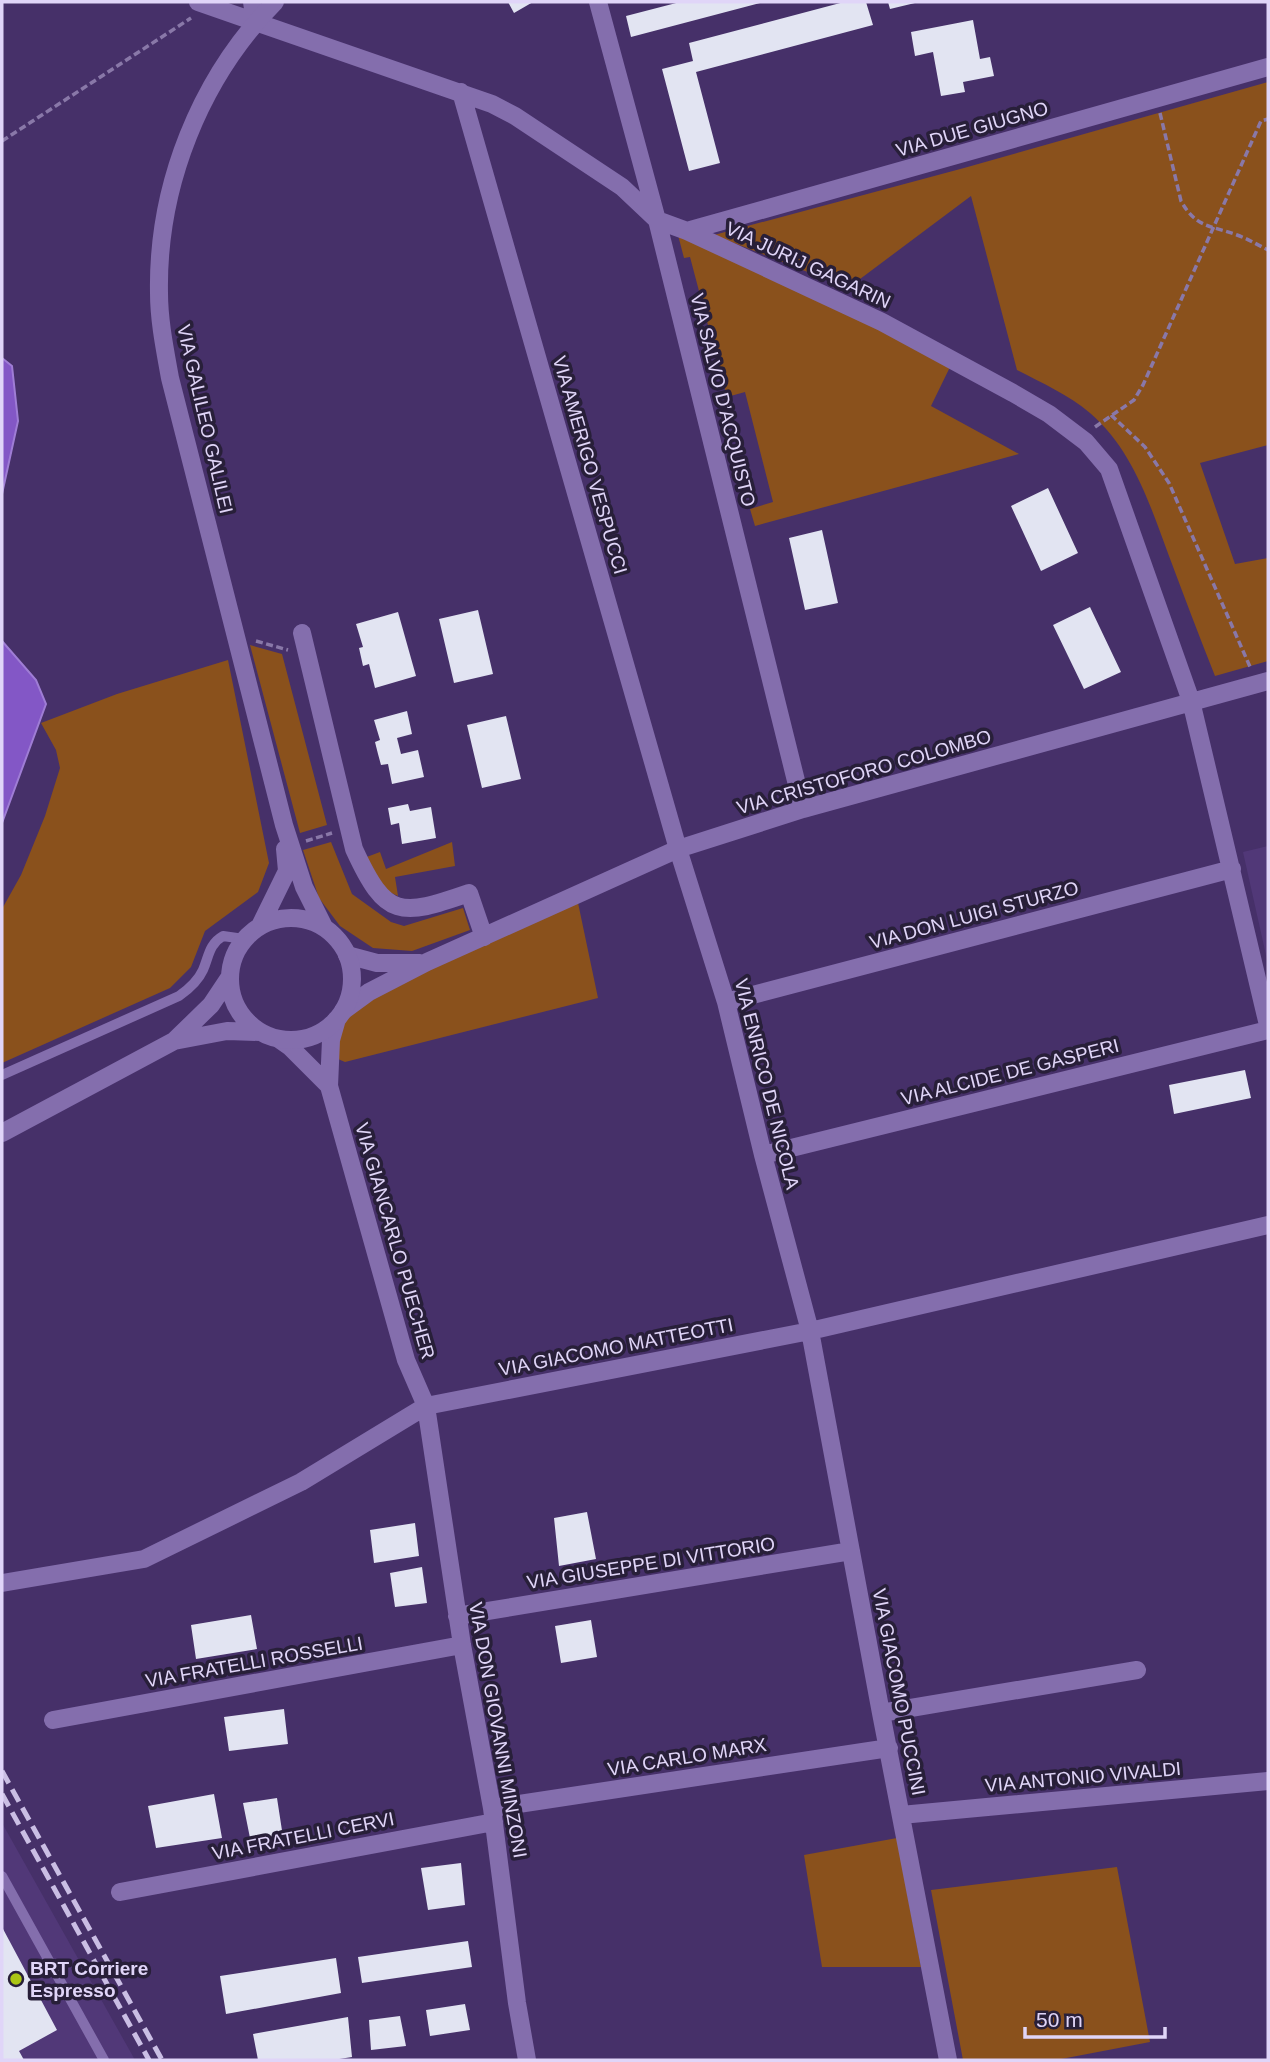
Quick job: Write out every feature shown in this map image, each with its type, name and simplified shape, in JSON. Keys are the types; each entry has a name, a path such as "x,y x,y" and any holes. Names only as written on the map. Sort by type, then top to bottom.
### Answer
{"street":[{"path":"252,2 255,22"},
{"name":"VIA GALILEO GALILEI","path":"275,2 231,53 210,86 192,126 165,213 159,293 162,333 170,378 284,825 304,887 324,927"},
{"name":"VIA SALVO D’ACQUISTO","path":"598,2 656,220 803,809"},
{"name":"VIA JURIJ GAGARIN","path":"204,4 461,92 515,116 622,187 656,220 687,231 882,322 1049,414 1086,442 1109,469 1191,701 1268,1027"},
{"name":"VIA DUE GIUGNO","path":"687,231 1268,67"},
{"name":"VIA AMERIGO VESPUCCI","path":"461,92 678,849"},
{"path":"302,633 355,849 369,882 385,901 402,909 423,907 469,893 484,937"},
{"name":"VIA CRISTOFORO COLOMBO","path":"340,1015 369,992 427,962 678,849 803,809 1263,682"},
{"name":"VIA GALILEO GALILEI","path":"261,924 287,871 284,825"},
{"name":"VIA ENRICO DE NICOLA","path":"678,849 726,1002 810,1331"},
{"name":"VIA DON LUIGI STURZO","path":"726,1002 1232,869"},
{"path":"293,917 324,927 337,939 347,955 352,974 350,993 340,1015 321,1032 301,1040 280,1040 260,1032 247,1022 237,1009 231,994 229,978 233,957 244,939 261,924 293,917"},
{"name":"VIA CRISTOFORO COLOMBO","path":"347,955 377,963 427,962"},
{"path":"2,1133 174,1041 211,1004 229,978"},
{"name":"VIA GIANCARLO PUECHER","path":"340,1015 331,1040 329,1086 406,1360 426,1406"},
{"name":"VIA ALCIDE DE GASPERI","path":"763,1155 1268,1027"},
{"path":"174,1041 227,1031 260,1032"},
{"name":"VIA GIANCARLO PUECHER","path":"280,1040 290,1046 329,1086"},
{"name":"VIA GIACOMO MATTEOTTI","path":"2,1583 144,1559 301,1482 426,1406 810,1331 1268,1225"},
{"name":"VIA GIACOMO PUCCINI","path":"810,1331 948,2060"},
{"name":"VIA DON GIOVANNI MINZONI","path":"426,1406 457,1616 493,1815 527,2060"},
{"name":"VIA GIUSEPPE DI VITTORIO","path":"457,1616 850,1551"},
{"name":"VIA FRATELLI ROSSELLI","path":"53,1720 462,1645"},
{"path":"881,1713 1137,1670"},
{"name":"VIA CARLO MARX","path":"493,1815 889,1748"},
{"name":"VIA ANTONIO VIVALDI","path":"901,1815 1268,1780"},
{"name":"VIA FRATELLI CERVI","path":"120,1892 493,1815"}],"lane":[{"path":"2,1075 179,996 202,972 215,941 223,936 244,939"},
{"path":"2,1875 104,2060"}],"path":[{"path":"2,141 204,4"},
{"path":"1157,99 1181,201 1189,214 1199,223 1239,236 1268,250"},
{"path":"1086,442 1095,427 1134,400 1143,385 1261,121 1268,119"},
{"path":"1111,415 1144,447 1168,483 1263,682"}],"shaded area":[{"path":"1268,82 1268,445 1200,463 1235,564 1268,558 1268,661 1215,676 1147,498 1118,444 1082,407 1017,370 971,196 848,288 714,235"},
{"path":"678,235 877,328 950,367 931,406 1019,454 755,526 750,509 773,502 745,392 727,397 690,257 684,258"},
{"path":"2,358 12,366 18,421 2,494"},
{"path":"2,641 36,680 46,704 2,823"},
{"path":"250,645 282,654 327,825 300,833"},
{"path":"228,660 269,863 258,892 205,931 191,967 170,988 2,1063 2,909 21,875 45,816 60,768 56,750 41,723 117,694"},
{"path":"331,842 352,894 391,922 404,926 463,908 470,930 412,951 373,948 340,926 319,898 303,850"},
{"path":"452,842 455,866 395,877 398,896 385,890 364,858 380,852 386,869"},
{"path":"1268,846 1268,964 1243,852"},
{"path":"577,898 598,998 345,1062 338,1059 336,1035 347,1018 376,994"},
{"path":"2,1823 135,2060 2,2060"},
{"path":"897,1838 921,1967 822,1967 804,1855"},
{"path":"1117,1867 1150,2042 1056,2060 963,2060 931,1890"}],"building":[{"path":"508,2 533,2 514,13"},
{"path":"680,2 760,3 631,37 626,16"},
{"path":"844,2 866,2 873,25 696,72 720,163 689,171 662,69 693,61 689,43"},
{"path":"888,2 915,2 915,3 890,9"},
{"path":"973,20 980,59 990,57 994,76 963,82 965,92 941,96 933,52 915,56 911,32"},
{"path":"1048,488 1078,553 1041,571 1011,506"},
{"path":"822,530 838,603 805,610 789,538"},
{"path":"1090,607 1121,672 1084,689 1053,625"},
{"path":"478,610 493,674 454,683 439,619"},
{"path":"398,612 416,676 375,688 369,664 363,666 359,648 363,647 356,624"},
{"path":"407,711 412,734 397,738 401,754 418,750 424,777 392,784 388,764 381,765 375,742 380,740 374,720"},
{"path":"506,716 521,779 482,788 467,725"},
{"path":"408,804 410,811 431,807 436,838 402,844 399,823 391,825 388,808"},
{"path":"1245,1070 1251,1098 1174,1114 1169,1085"},
{"path":"587,1512 596,1559 559,1566 554,1518"},
{"path":"415,1523 419,1556 374,1563 370,1530"},
{"path":"422,1567 427,1603 395,1607 390,1573"},
{"path":"251,1615 257,1649 196,1659 191,1625"},
{"path":"591,1620 597,1657 561,1663 555,1626"},
{"path":"284,1709 288,1744 229,1751 224,1717"},
{"path":"214,1794 222,1838 156,1848 148,1806"},
{"path":"277,1798 283,1837 251,1843 243,1803"},
{"path":"461,1863 465,1905 428,1910 421,1868"},
{"name":"BRT Corriere Espresso","path":"2,1927 57,2030 19,2051 24,2060 2,2060"},
{"path":"468,1941 472,1967 362,1983 358,1957"},
{"path":"336,1958 341,1993 226,2014 220,1976"},
{"path":"465,2004 470,2030 430,2036 426,2010"},
{"path":"400,2016 406,2046 371,2050 369,2020"},
{"path":"348,2017 352,2057 333,2060 258,2060 253,2034"}],"railway":[{"path":"2,1771 162,2060"},
{"path":"2,1794 149,2060"}],"place":[{"name":"BRT Corriere Espresso","path":"16,1979"}]}
